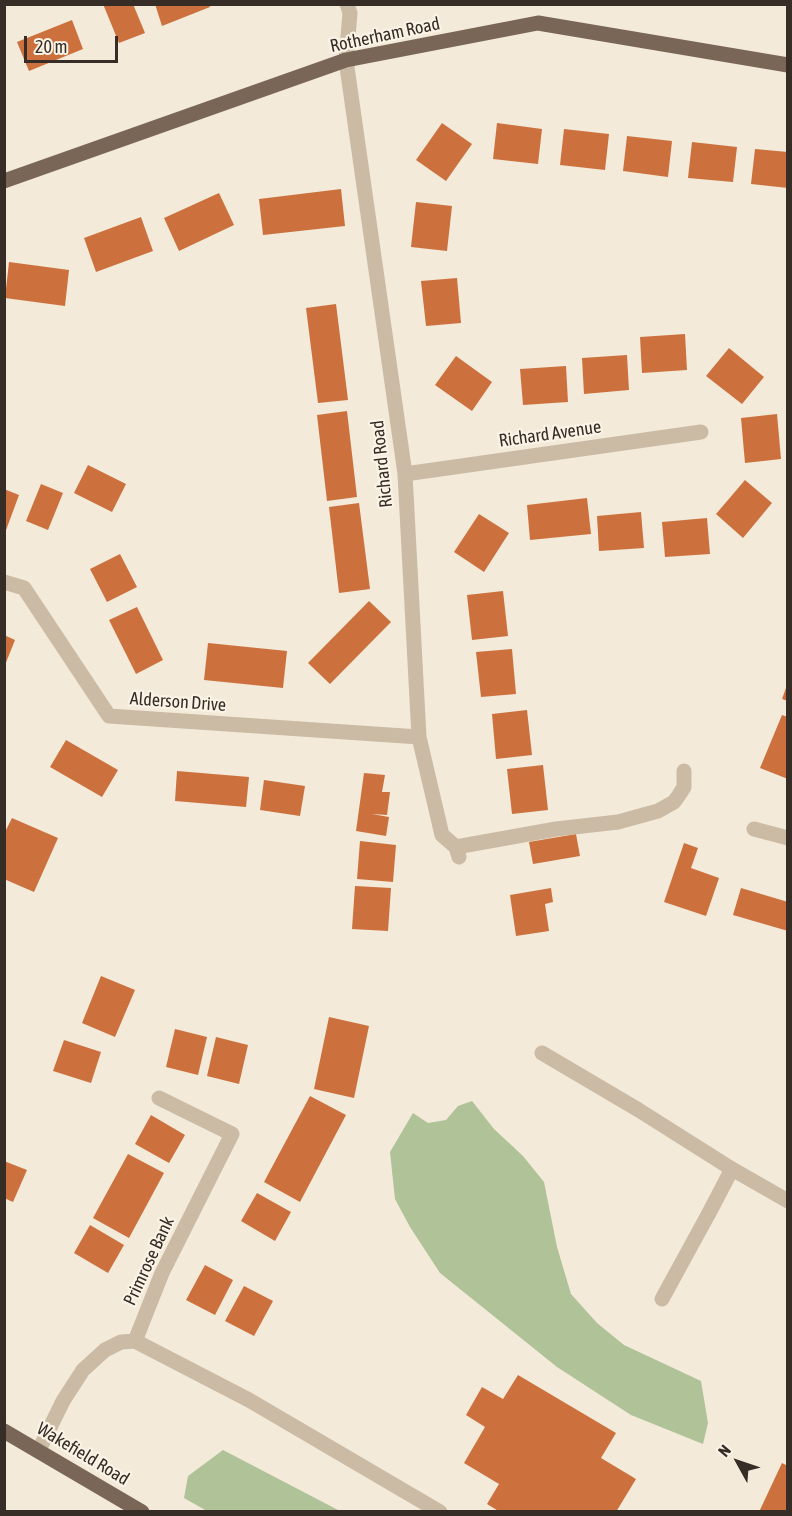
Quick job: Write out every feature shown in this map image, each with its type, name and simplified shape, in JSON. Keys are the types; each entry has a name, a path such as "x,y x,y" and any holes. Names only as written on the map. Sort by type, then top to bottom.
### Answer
{"main road":[{"name":"Rotherham Road","path":"4,182 346,60 538,23 788,65"},
{"name":"Wakefield Road","path":"4,1431 142,1512"}],"street":[{"name":"Richard Road","path":"347,4 350,13 346,60 405,474 419,737 442,835 457,852 556,829 618,822 658,811 680,795 684,787 684,771"},
{"name":"Richard Avenue","path":"405,474 701,432"},
{"name":"Alderson Drive","path":"4,582 24,588 109,716 419,737"},
{"path":"754,829 788,838"},
{"path":"543,1053 788,1201"},
{"name":"Primrose Bank","path":"135,1341 162,1273 232,1134 159,1098"},
{"path":"662,1299 732,1169"},
{"path":"39,1450 63,1401 83,1370 105,1350 121,1342 135,1341 249,1400 440,1512"}],"green space":[{"path":"472,1101 494,1129 523,1156 544,1182 557,1247 571,1294 597,1323 624,1345 701,1381 708,1423 703,1444 631,1415 557,1367 440,1273 395,1199 390,1152 413,1113 428,1123 446,1120 458,1106"},
{"path":"223,1450 340,1511 207,1511 184,1498 188,1476"}],"building":[{"path":"103,4 133,4 145,33 119,43"},
{"path":"155,4 209,4 210,7 162,26"},
{"path":"72,20 83,49 29,71 17,42"},
{"path":"442,123 472,144 446,181 416,160"},
{"path":"497,123 542,129 538,164 493,159"},
{"path":"564,129 609,134 605,170 560,165"},
{"path":"627,136 672,141 668,177 623,171"},
{"path":"692,142 737,147 733,182 688,178"},
{"path":"755,149 788,152 788,188 751,184"},
{"path":"341,189 345,226 263,235 259,199"},
{"path":"219,193 234,225 179,251 164,218"},
{"path":"416,202 452,206 447,251 411,247"},
{"path":"141,217 153,251 96,272 84,238"},
{"path":"9,262 69,270 65,306 5,298"},
{"path":"457,278 461,323 426,326 421,281"},
{"path":"336,304 348,400 318,403 306,308"},
{"path":"685,334 687,370 642,373 640,337"},
{"path":"729,348 764,377 742,404 706,376"},
{"path":"627,355 629,390 584,394 582,358"},
{"path":"456,356 492,382 472,411 435,385"},
{"path":"566,366 568,402 523,405 520,369"},
{"path":"347,411 357,497 327,501 317,415"},
{"path":"777,414 781,459 745,463 741,418"},
{"path":"88,465 126,484 112,512 74,493"},
{"path":"745,480 772,503 743,538 716,514"},
{"path":"41,484 63,493 48,530 26,521"},
{"path":"4,489 19,495 5,533 4,533"},
{"path":"587,498 591,534 530,540 527,505"},
{"path":"359,503 370,589 339,593 329,507"},
{"path":"641,512 644,548 599,551 597,516"},
{"path":"479,514 509,533 484,572 454,552"},
{"path":"707,518 710,554 665,557 662,522"},
{"path":"120,554 137,587 107,602 90,569"},
{"path":"503,591 508,636 472,640 467,595"},
{"path":"369,601 391,622 330,684 308,663"},
{"path":"137,607 163,660 136,674 109,620"},
{"path":"4,635 15,640 5,665 4,665"},
{"path":"208,643 287,651 283,688 204,680"},
{"path":"512,649 516,694 481,697 476,652"},
{"path":"788,685 788,701 782,699"},
{"path":"527,710 532,755 496,759 492,714"},
{"path":"782,715 788,717 788,779 760,768"},
{"path":"66,740 118,770 102,797 50,767"},
{"path":"543,765 548,810 512,814 507,769"},
{"path":"177,771 249,777 246,807 175,801"},
{"path":"364,773 385,775 382,792 390,792 387,815 372,814 389,817 386,836 356,831"},
{"path":"264,780 305,786 300,816 260,810"},
{"path":"12,818 58,838 34,892 4,879 4,834"},
{"path":"576,834 580,856 533,864 529,842"},
{"path":"360,841 396,845 393,882 357,879"},
{"path":"684,843 698,848 691,868 719,878 706,916 664,902"},
{"path":"355,886 391,888 388,931 352,929"},
{"path":"551,888 553,902 545,904 549,931 516,936 510,895"},
{"path":"741,888 788,902 788,931 733,915"},
{"path":"101,976 135,990 115,1037 82,1023"},
{"path":"329,1017 369,1026 354,1098 314,1089"},
{"path":"175,1029 207,1037 198,1075 166,1067"},
{"path":"216,1037 248,1045 239,1084 207,1076"},
{"path":"64,1040 101,1052 91,1083 53,1071"},
{"path":"310,1096 346,1115 300,1202 264,1182"},
{"path":"151,1115 185,1135 169,1163 135,1144"},
{"path":"128,1154 164,1173 129,1238 93,1218"},
{"path":"4,1161 27,1170 13,1202 4,1198"},
{"path":"257,1193 291,1212 275,1241 241,1221"},
{"path":"90,1225 124,1245 108,1273 74,1253"},
{"path":"205,1265 233,1280 215,1315 186,1300"},
{"path":"244,1286 273,1301 254,1336 225,1321"},
{"path":"518,1375 616,1433 601,1458 636,1479 616,1512 500,1512 487,1504 499,1484 464,1463 485,1427 466,1415 482,1387 503,1399"},
{"path":"782,1463 788,1466 788,1512 759,1512"}]}
